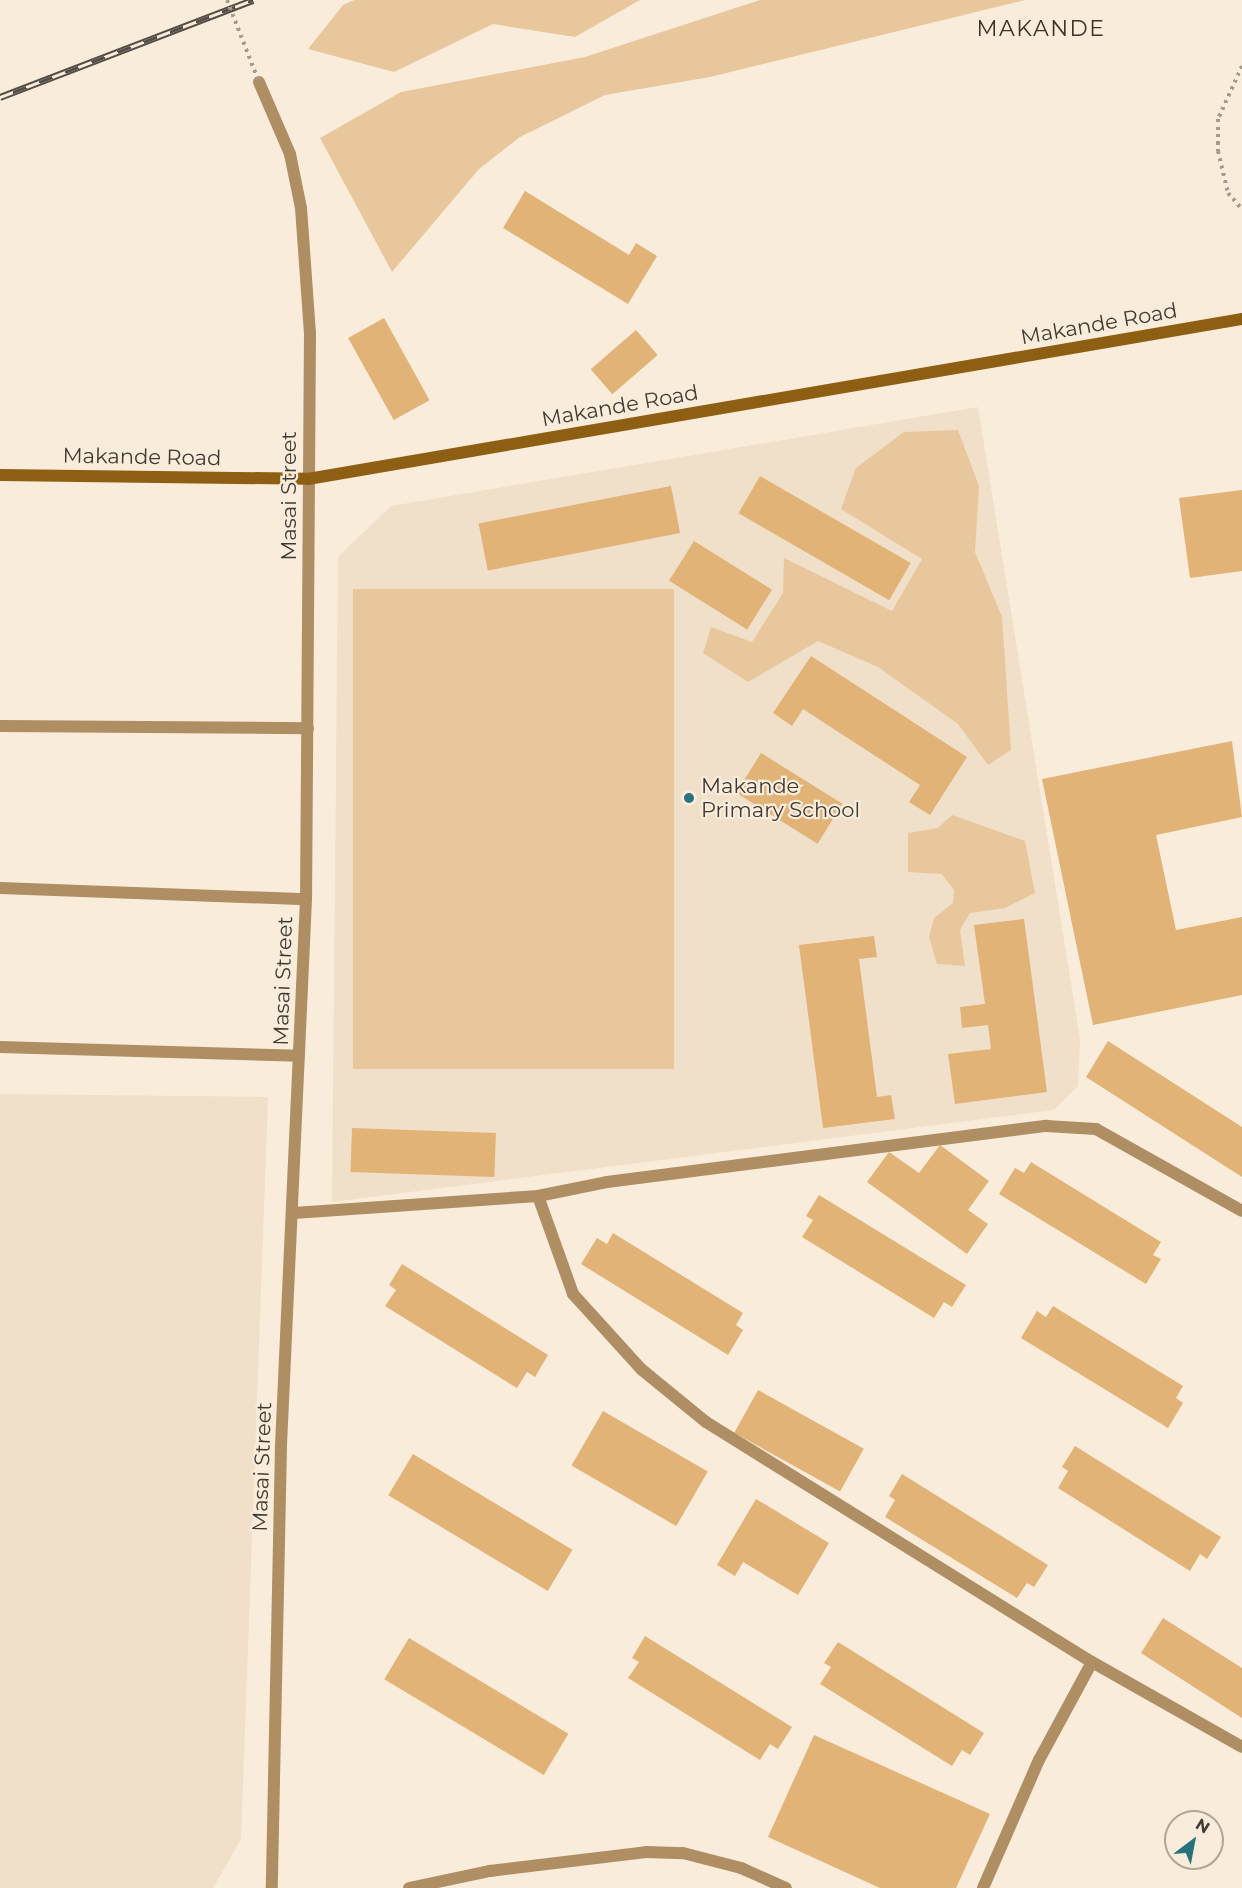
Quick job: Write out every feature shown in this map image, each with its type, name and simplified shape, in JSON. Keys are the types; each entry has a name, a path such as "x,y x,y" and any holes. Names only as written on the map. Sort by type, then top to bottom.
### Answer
{"main road":[{"name":"Makande Road","path":"0,475 308,479 1242,319"}],"street":[{"name":"Masai Street","path":"260,82 290,154 301,208 310,333 306,898 294,1213 281,1446 272,1888"},
{"path":"0,726 308,728"},
{"path":"0,888 306,898"},
{"path":"0,1047 300,1056"},
{"path":"294,1213 538,1196 607,1182 1046,1126 1096,1129 1242,1211"},
{"path":"538,1196 573,1294 641,1369 706,1422 1092,1662 1242,1747"},
{"path":"983,1888 1039,1761 1092,1662"},
{"path":"409,1888 512,1868 646,1852 683,1853 741,1868 786,1888"}],"path":[{"path":"227,0 260,82"},
{"path":"1242,66 1218,119 1218,151 1228,193 1242,209"}],"shaded area":[{"path":"354,0 640,0 575,37 493,24 394,72 308,49 343,5"},
{"path":"760,0 1025,0 710,77 605,95 520,137 479,169 392,272 320,138 401,92 585,57"},
{"name":"Makande Primary School","path":"978,407 1080,1039 1078,1086 1054,1110 332,1202 338,557 391,506"},
{"path":"958,430 979,486 975,552 1002,617 1011,750 988,765 958,724 878,667 818,641 748,682 703,653 711,627 752,642 783,593 784,558 892,611 922,559 841,509 856,468 904,432"},
{"path":"353,589 674,589 674,1069 353,1069"},
{"path":"952,815 1025,841 1035,893 1005,908 970,913 960,930 965,966 937,964 929,937 934,918 953,903 954,890 942,874 908,872 908,833 938,828"},
{"path":"0,1094 268,1097 241,1839 213,1888 0,1888"}],"building":[{"path":"525,191 629,255 636,243 657,256 628,304 503,228"},
{"path":"384,318 430,400 394,420 348,338"},
{"path":"636,330 658,355 612,394 591,369"},
{"path":"760,476 911,563 889,600 738,513"},
{"path":"671,486 680,533 488,571 479,523"},
{"path":"1242,490 1242,571 1190,578 1179,498"},
{"path":"694,541 772,590 747,630 669,581"},
{"path":"811,656 967,757 930,815 909,802 920,785 803,709 792,726 773,713"},
{"path":"1232,741 1242,817 1156,835 1176,930 1242,917 1242,995 1093,1025 1042,779"},
{"path":"761,753 842,804 818,844 736,793"},
{"path":"1024,919 1047,1092 955,1104 948,1054 991,1049 988,1025 962,1028 960,1007 985,1004 974,925"},
{"path":"874,936 877,957 859,959 877,1097 891,1095 895,1119 823,1128 799,945"},
{"path":"1108,1041 1242,1127 1242,1177 1086,1077"},
{"path":"352,1128 496,1133 494,1177 350,1172"},
{"path":"940,1145 989,1181 968,1210 988,1224 967,1254 867,1182 889,1152 919,1173"},
{"path":"1031,1162 1161,1242 1153,1255 1161,1259 1146,1284 999,1194 1015,1168 1024,1173"},
{"path":"819,1195 966,1285 952,1307 944,1302 934,1318 802,1237 813,1220 806,1216"},
{"path":"613,1233 743,1313 736,1325 743,1330 728,1355 581,1264 597,1238 607,1244"},
{"path":"402,1264 548,1355 535,1377 527,1372 517,1388 385,1306 396,1290 389,1285"},
{"path":"1053,1306 1183,1386 1176,1398 1183,1403 1168,1428 1021,1338 1037,1311 1046,1317"},
{"path":"758,1390 864,1449 840,1492 734,1433"},
{"path":"603,1411 708,1472 676,1526 572,1466"},
{"path":"1075,1446 1221,1537 1207,1559 1200,1554 1190,1571 1058,1488 1068,1471 1062,1467"},
{"path":"413,1454 572,1550 548,1591 388,1495"},
{"path":"902,1474 1048,1565 1034,1587 1027,1583 1017,1598 885,1517 895,1500 889,1496"},
{"path":"756,1499 829,1543 798,1595 743,1562 735,1576 717,1565"},
{"path":"1163,1618 1242,1668 1242,1718 1141,1653"},
{"path":"645,1636 792,1727 778,1749 770,1744 760,1760 628,1678 639,1662 632,1658"},
{"path":"409,1638 568,1734 544,1775 384,1679"},
{"path":"838,1642 984,1733 970,1755 962,1750 952,1766 820,1684 831,1667 824,1663"},
{"path":"814,1735 990,1814 956,1888 880,1888 768,1837"}],"railway":[{"path":"0,97 253,0"}],"place":[{"name":"Makande Primary School","path":"689,798"}],"district":[{"name":"MAKANDE","path":"1041,29"}]}
